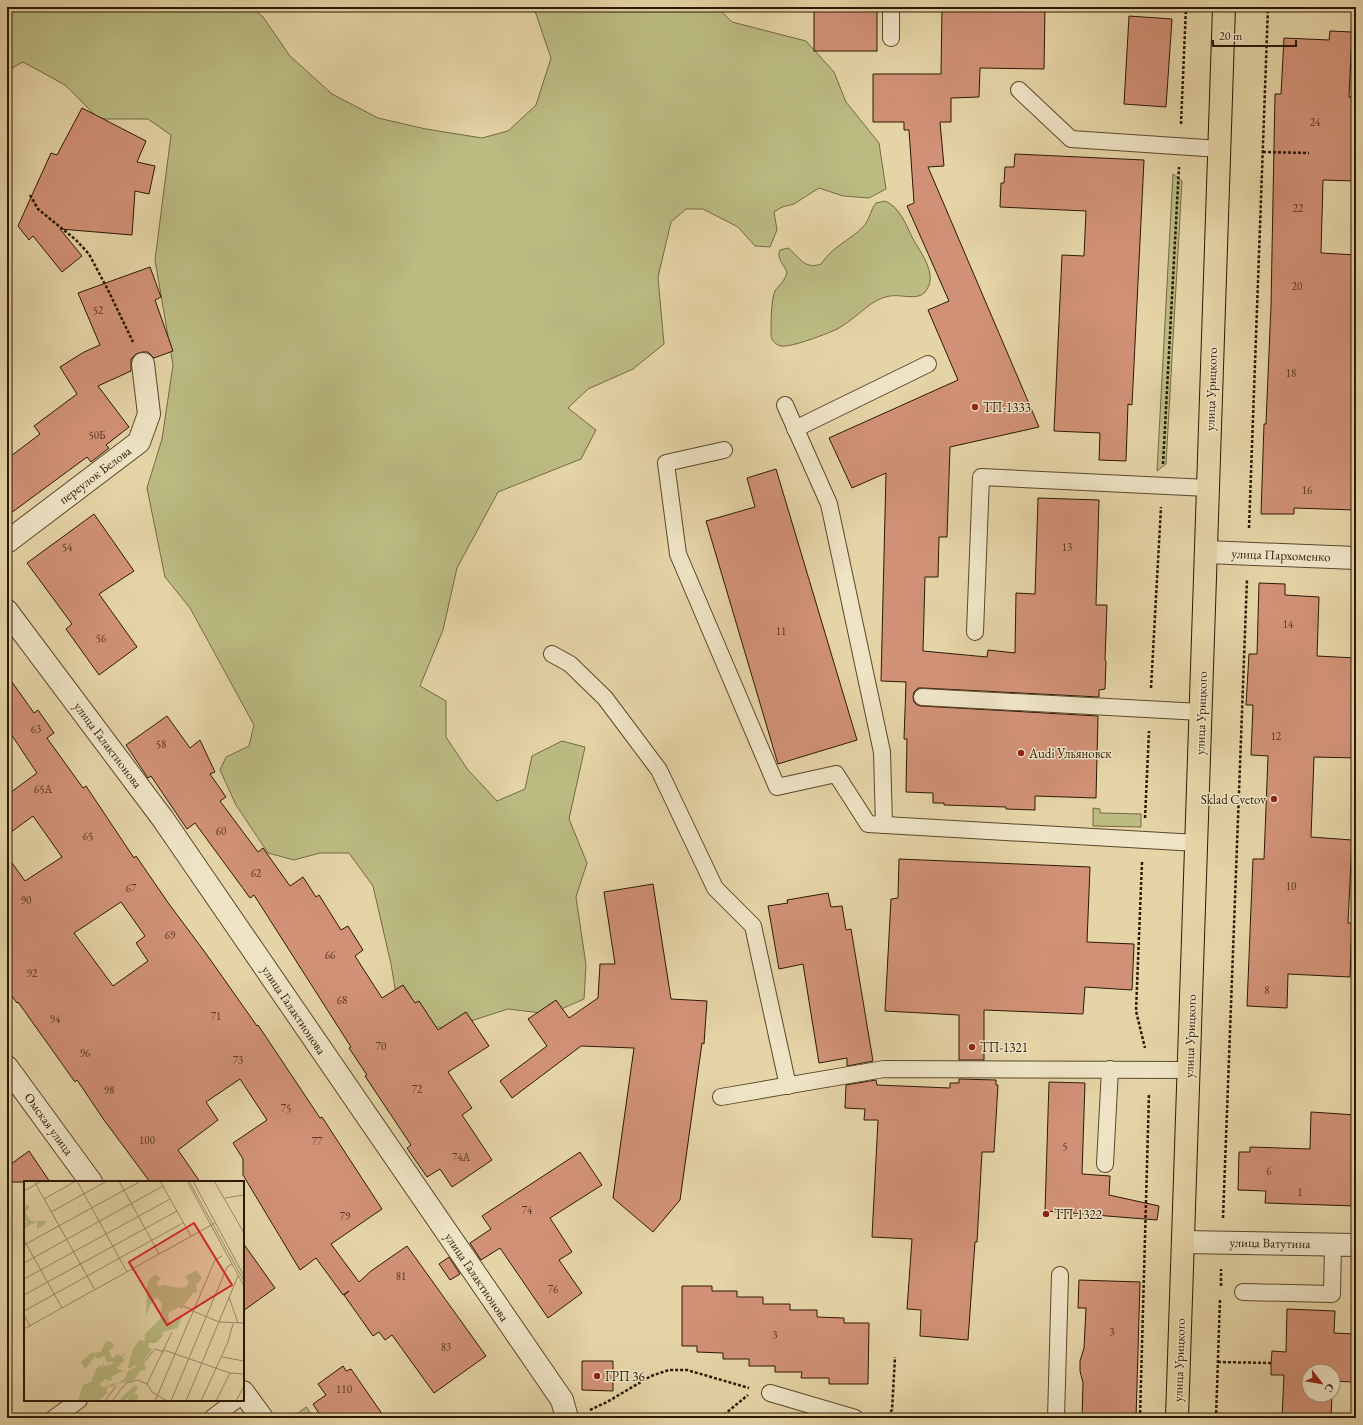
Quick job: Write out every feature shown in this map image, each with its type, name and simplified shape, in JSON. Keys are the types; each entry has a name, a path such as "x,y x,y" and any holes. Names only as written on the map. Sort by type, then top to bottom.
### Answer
{"main road":[{"name":"улица Урицкого","path":"1177,1418 1224,7"}],"street":[{"name":"переулок Белова","path":"7,542 139,442 149,414 143,364"},
{"name":"улица Пархоменко","path":"1206,552 1356,558"},
{"name":"улица Галактионова","path":"7,611 163,819 562,1400 577,1415"},
{"name":"Омская улица","path":"7,1066 90,1181"},
{"name":"улица Ватутина","path":"1183,1242 1356,1245"},
{"path":"244,1397 262,1418"}],"lane":[{"path":"891,7 891,38"},
{"path":"1019,90 1071,139 1220,149"},
{"path":"795,429 928,364"},
{"path":"785,405 829,504 882,752 884,825"},
{"path":"724,450 666,463 678,554 777,787 836,774 868,824 1197,843"},
{"path":"975,632 981,478 1208,488"},
{"path":"552,654 570,664 605,698 655,764 715,888 753,926 788,1086"},
{"path":"922,697 1201,712"},
{"path":"721,1097 884,1069 1189,1070"},
{"path":"1105,1164 1110,1069"},
{"path":"1243,1292 1332,1294 1333,1244"},
{"path":"1056,1418 1060,1275"},
{"path":"762,1391 855,1418"},
{"path":"54,1418 78,1401"},
{"path":"212,1418 234,1401"}],"path":[{"path":"1140,1418 1150,1070 1136,1011 1143,840 1180,147 1186,7"},
{"path":"1216,1418 1268,7"},
{"path":"1263,152 1309,153"},
{"path":"30,195 38,209 76,240 88,254 108,290 143,364"},
{"path":"883,1418 886,1417 892,1410 895,1357"},
{"path":"1218,1362 1271,1363"},
{"path":"577,1415 607,1402 651,1376 669,1370 687,1370 762,1391"},
{"path":"720,1418 762,1391"}],"green space":[{"path":"7,7 251,7 263,17 290,56 332,94 378,118 426,129 482,138 508,131 536,105 551,58 536,14 532,7 717,7 732,22 806,41 834,72 846,102 879,143 886,189 869,198 843,196 819,188 794,204 782,207 774,212 777,230 770,247 755,246 738,227 703,209 686,209 671,222 658,277 664,344 633,369 588,389 568,408 596,430 581,459 498,492 457,568 443,630 420,686 446,701 446,737 468,770 497,801 525,789 532,756 562,741 585,747 569,819 587,863 576,897 586,965 584,999 550,1014 508,1009 446,1029 400,1018 391,964 373,886 349,853 320,853 294,860 268,853 236,805 220,770 226,757 249,746 254,725 190,608 165,577 147,488 162,439 173,365 155,260 171,135 148,119 99,119 65,85 23,62 7,71"},
{"path":"1173,174 1182,181 1166,464 1157,471"},
{"path":"885,201 899,212 924,258 930,279 929,286 925,292 922,295 914,297 887,296 871,304 839,328 810,340 793,345 781,346 776,344 772,340 771,336 773,300 775,291 784,280 787,272 779,256 780,250 788,248 806,264 821,264 836,248 863,227 876,203"},
{"path":"1093,808 1100,809 1100,813 1141,814 1141,827 1093,826"},
{"path":"306,1407 314,1418 292,1418"}],"building":[{"path":"814,7 877,7 877,51 814,51"},
{"path":"942,7 1045,7 1044,69 980,68 979,97 951,98 951,122 940,122 944,166 928,167 1039,427 950,447 947,537 939,537 938,577 925,577 923,651 987,657 988,650 1015,653 1016,593 1035,594 1038,498 1099,500 1096,605 1107,605 1105,689 1099,690 1099,697 918,688 914,692 913,697 914,702 921,706 1098,716 1096,798 1035,796 1035,810 1006,809 1006,807 944,805 944,803 933,803 933,793 906,792 907,739 904,739 906,682 881,681 886,473 852,488 829,438 958,380 928,310 949,301 907,206 914,203 909,130 904,130 904,122 873,122 873,74 941,74"},
{"path":"1129,16 1172,19 1166,107 1124,104"},
{"path":"1330,31 1352,32 1349,97 1356,97 1356,181 1323,180 1321,253 1356,255 1356,510 1294,508 1294,514 1261,514 1264,424 1266,424 1271,305 1275,94 1281,94 1284,38 1329,40"},
{"path":"82,108 146,141 137,162 155,166 149,194 135,191 132,235 60,229 82,256 62,272 33,236 29,240 18,226 51,153 57,155"},
{"path":"1015,154 1144,160 1132,405 1128,404 1126,461 1099,460 1100,433 1054,431 1062,255 1084,256 1086,211 1000,207 1001,183 1004,183 1005,167 1014,167"},
{"path":"150,267 161,297 155,300 173,351 154,358 148,352 136,354 131,359 131,371 98,386 129,427 106,445 109,448 91,462 87,457 7,516 7,459 40,434 34,426 77,394 60,367 84,352 100,345 78,293"},
{"path":"776,469 857,740 778,764 706,521 755,507 747,478"},
{"path":"94,514 134,571 99,594 137,647 99,675 66,629 72,624 27,563"},
{"path":"1259,583 1285,584 1285,595 1319,597 1317,656 1356,658 1356,758 1314,757 1311,837 1352,840 1348,923 1352,923 1350,977 1288,974 1287,1008 1247,1006 1253,859 1264,859 1268,756 1251,755 1253,705 1246,705 1249,654 1257,654"},
{"path":"7,675 34,713 38,710 54,733 47,738 83,788 86,786 134,858 136,856 257,1026 258,1025 320,1118 322,1117 382,1209 331,1244 359,1282 371,1271 407,1246 486,1356 434,1393 392,1335 385,1340 379,1332 373,1336 344,1295 349,1291 343,1295 316,1258 300,1270 243,1175 243,1159 233,1143 267,1120 240,1079 206,1102 218,1120 178,1150 199,1181 149,1181 104,1120 77,1080 75,1082 18,1002 17,1003 7,990 7,856 25,881 62,857 33,816 7,835 7,795 37,773 7,728","holes":["121,902 145,936 136,943 148,961 113,986 74,933"]},
{"path":"167,716 190,748 200,740 215,772 210,774 226,797 220,801 258,852 263,848 290,886 303,877 316,897 319,895 341,930 348,926 363,950 355,956 382,998 403,985 415,1003 419,1001 438,1030 466,1012 489,1046 448,1072 472,1108 462,1115 492,1160 452,1187 440,1169 427,1177 407,1148 411,1145 365,1076 367,1075 349,1048 351,1047 254,895 250,898 195,823 187,829 151,776 148,778 126,745"},
{"path":"899,859 1090,867 1087,942 1134,944 1132,990 1085,987 1083,1014 984,1010 984,1060 959,1060 959,1015 885,1011 891,899 898,898"},
{"path":"653,884 671,999 707,1001 704,1044 702,1043 680,1200 653,1232 613,1198 634,1048 581,1046 512,1098 500,1081 547,1046 528,1019 556,1000 569,1018 598,998 600,964 615,964 604,892"},
{"path":"828,893 831,907 842,906 846,930 851,929 873,1061 847,1066 847,1058 819,1063 803,964 779,969 768,906 788,903 787,900"},
{"path":"959,1079 996,1080 996,1085 998,1085 994,1152 982,1152 977,1242 975,1242 968,1340 920,1336 921,1310 907,1309 912,1239 872,1237 878,1120 864,1120 865,1109 845,1108 846,1085 876,1080 877,1085 950,1088 950,1083 959,1083"},
{"path":"1049,1082 1085,1083 1082,1174 1110,1176 1109,1195 1159,1206 1157,1220 1045,1211"},
{"path":"1311,1112 1356,1115 1356,1206 1265,1203 1266,1191 1238,1190 1239,1152 1250,1152 1250,1147 1310,1149"},
{"path":"29,1151 49,1181 7,1182 7,1167"},
{"path":"580,1152 602,1185 550,1218 572,1252 559,1260 582,1293 548,1318 500,1248 481,1260 470,1243 491,1229 482,1216"},
{"path":"244,1244 275,1288 244,1310"},
{"path":"449,1257 460,1274 450,1280 439,1264"},
{"path":"1079,1280 1140,1282 1136,1418 1082,1418 1083,1383 1080,1371 1080,1361 1084,1348 1086,1308 1078,1308"},
{"path":"682,1286 712,1286 712,1291 737,1291 737,1297 763,1297 763,1304 790,1304 790,1310 817,1310 817,1317 844,1318 844,1323 869,1323 868,1384 829,1384 829,1378 801,1378 802,1372 775,1372 775,1366 749,1366 749,1359 723,1359 723,1353 697,1352 697,1346 682,1346"},
{"path":"1287,1309 1335,1311 1334,1333 1354,1334 1352,1382 1341,1381 1341,1363 1301,1363 1301,1403 1332,1403 1331,1418 1282,1418 1284,1375 1271,1375 1271,1363 1272,1351 1286,1352"},
{"name":"ГРП 36","path":"582,1361 613,1361 613,1391 582,1390"},
{"path":"343,1366 346,1371 351,1369 385,1418 322,1418 313,1404 326,1395 318,1384"}],"place":[{"name":"ТП-1333","path":"975,407"},
{"name":"Audi Ульяновск","path":"1021,753"},
{"name":"Sklad Cvetov","path":"1274,799"},
{"name":"ТП-1321","path":"972,1047"},
{"name":"ТП-1322","path":"1046,1214"},
{"name":"ГРП 36","path":"597,1376"}]}
